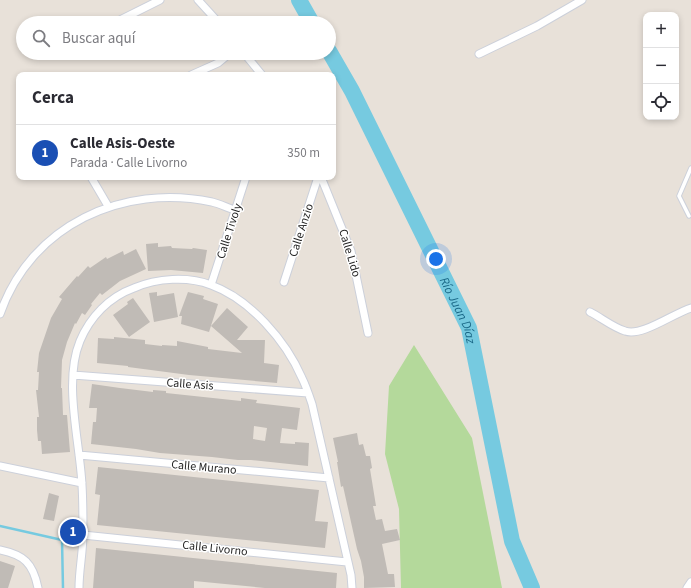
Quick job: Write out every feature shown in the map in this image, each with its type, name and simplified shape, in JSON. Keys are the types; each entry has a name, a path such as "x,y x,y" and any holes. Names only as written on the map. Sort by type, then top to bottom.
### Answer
{"street":[{"path":"128,16 160,0"},
{"path":"198,0 212,16"},
{"path":"479,54 537,26 582,0"},
{"path":"197,72 221,60"},
{"path":"250,60 260,72"},
{"path":"93,180 108,206"},
{"name":"Calle Tivoly","path":"211,285 245,180"},
{"name":"Calle Anzio","path":"284,282 319,180"},
{"name":"Calle Lido","path":"321,180 351,251 368,333"},
{"path":"0,314 21,272 37,252 61,231 84,217 108,206 148,199 179,198 214,203 236,210"},
{"path":"79,588 83,535 82,484 75,418 73,375 79,342 87,327 96,315 106,304 117,296 145,283 177,280 194,281 211,285 236,298 258,316 287,351 302,378 314,414 352,588"},
{"path":"590,312 624,331 634,333 691,308"},
{"name":"Calle Asis","path":"73,375 308,393"},
{"name":"Calle Murano","path":"79,455 329,478"},
{"path":"0,466 82,484"},
{"name":"Calle Livorno","path":"83,535 347,562"},
{"path":"0,550 20,556 28,564 35,576 38,588"},
{"path":"687,588 691,582"}],"lane":[{"path":"689,216 680,196 691,168"}],"green space":[{"path":"414,345 472,438 502,588 401,588 399,509 385,454 389,386"}],"building":[{"path":"158,243 158,247 171,246 172,248 207,250 203,273 171,270 148,271 146,244"},
{"path":"136,249 146,269 120,281 102,295 100,293 91,304 92,305 85,315 82,313 76,324 75,323 67,342 62,360 61,388 63,415 67,415 70,452 42,454 41,441 38,441 37,430 37,417 39,417 36,390 38,390 39,372 37,372 39,353 51,318 62,299 59,297 77,276 78,277 88,266 90,268 106,257 107,259 123,251 124,255"},
{"path":"157,292 157,296 174,293 178,317 154,322 149,293"},
{"path":"188,292 204,296 203,299 218,304 209,332 181,324 182,316 179,316"},
{"path":"133,298 150,322 129,337 113,315 128,304 127,302"},
{"path":"227,308 248,327 237,340 265,340 264,363 279,365 277,383 189,375 97,363 98,338 114,339 114,337 145,340 145,344 162,346 177,346 177,341 208,347 208,349 242,353 211,326"},
{"path":"92,384 153,392 153,390 166,391 166,393 241,401 241,398 257,400 256,403 300,408 297,430 282,428 280,443 309,443 308,466 160,453 91,444 93,422 96,422 97,408 89,408","holes":["254,426 267,428 265,441 253,439"]},
{"path":"357,433 359,445 363,444 366,456 370,456 372,468 370,469 376,506 373,506 376,520 382,519 385,531 397,529 400,540 382,544 388,574 394,574 395,587 364,588 364,577 361,561 343,486 341,487 333,438"},
{"path":"98,467 319,490 315,521 328,522 325,548 97,525 100,495 95,494"},
{"path":"49,493 59,496 54,521 43,519"},
{"path":"96,548 337,573 336,588 265,588 194,581 194,588 93,588"},
{"path":"0,561 15,566 8,588 0,588"}],"waterway":[{"name":"Río Juan Díaz","path":"299,0 308,16"},
{"name":"Río Juan Díaz","path":"334,60 352,91 469,328 512,541 532,588"},
{"path":"0,526 62,540 63,588"}],"place":[{"name":"Calle Asis-Oeste","path":"73,532"}]}
